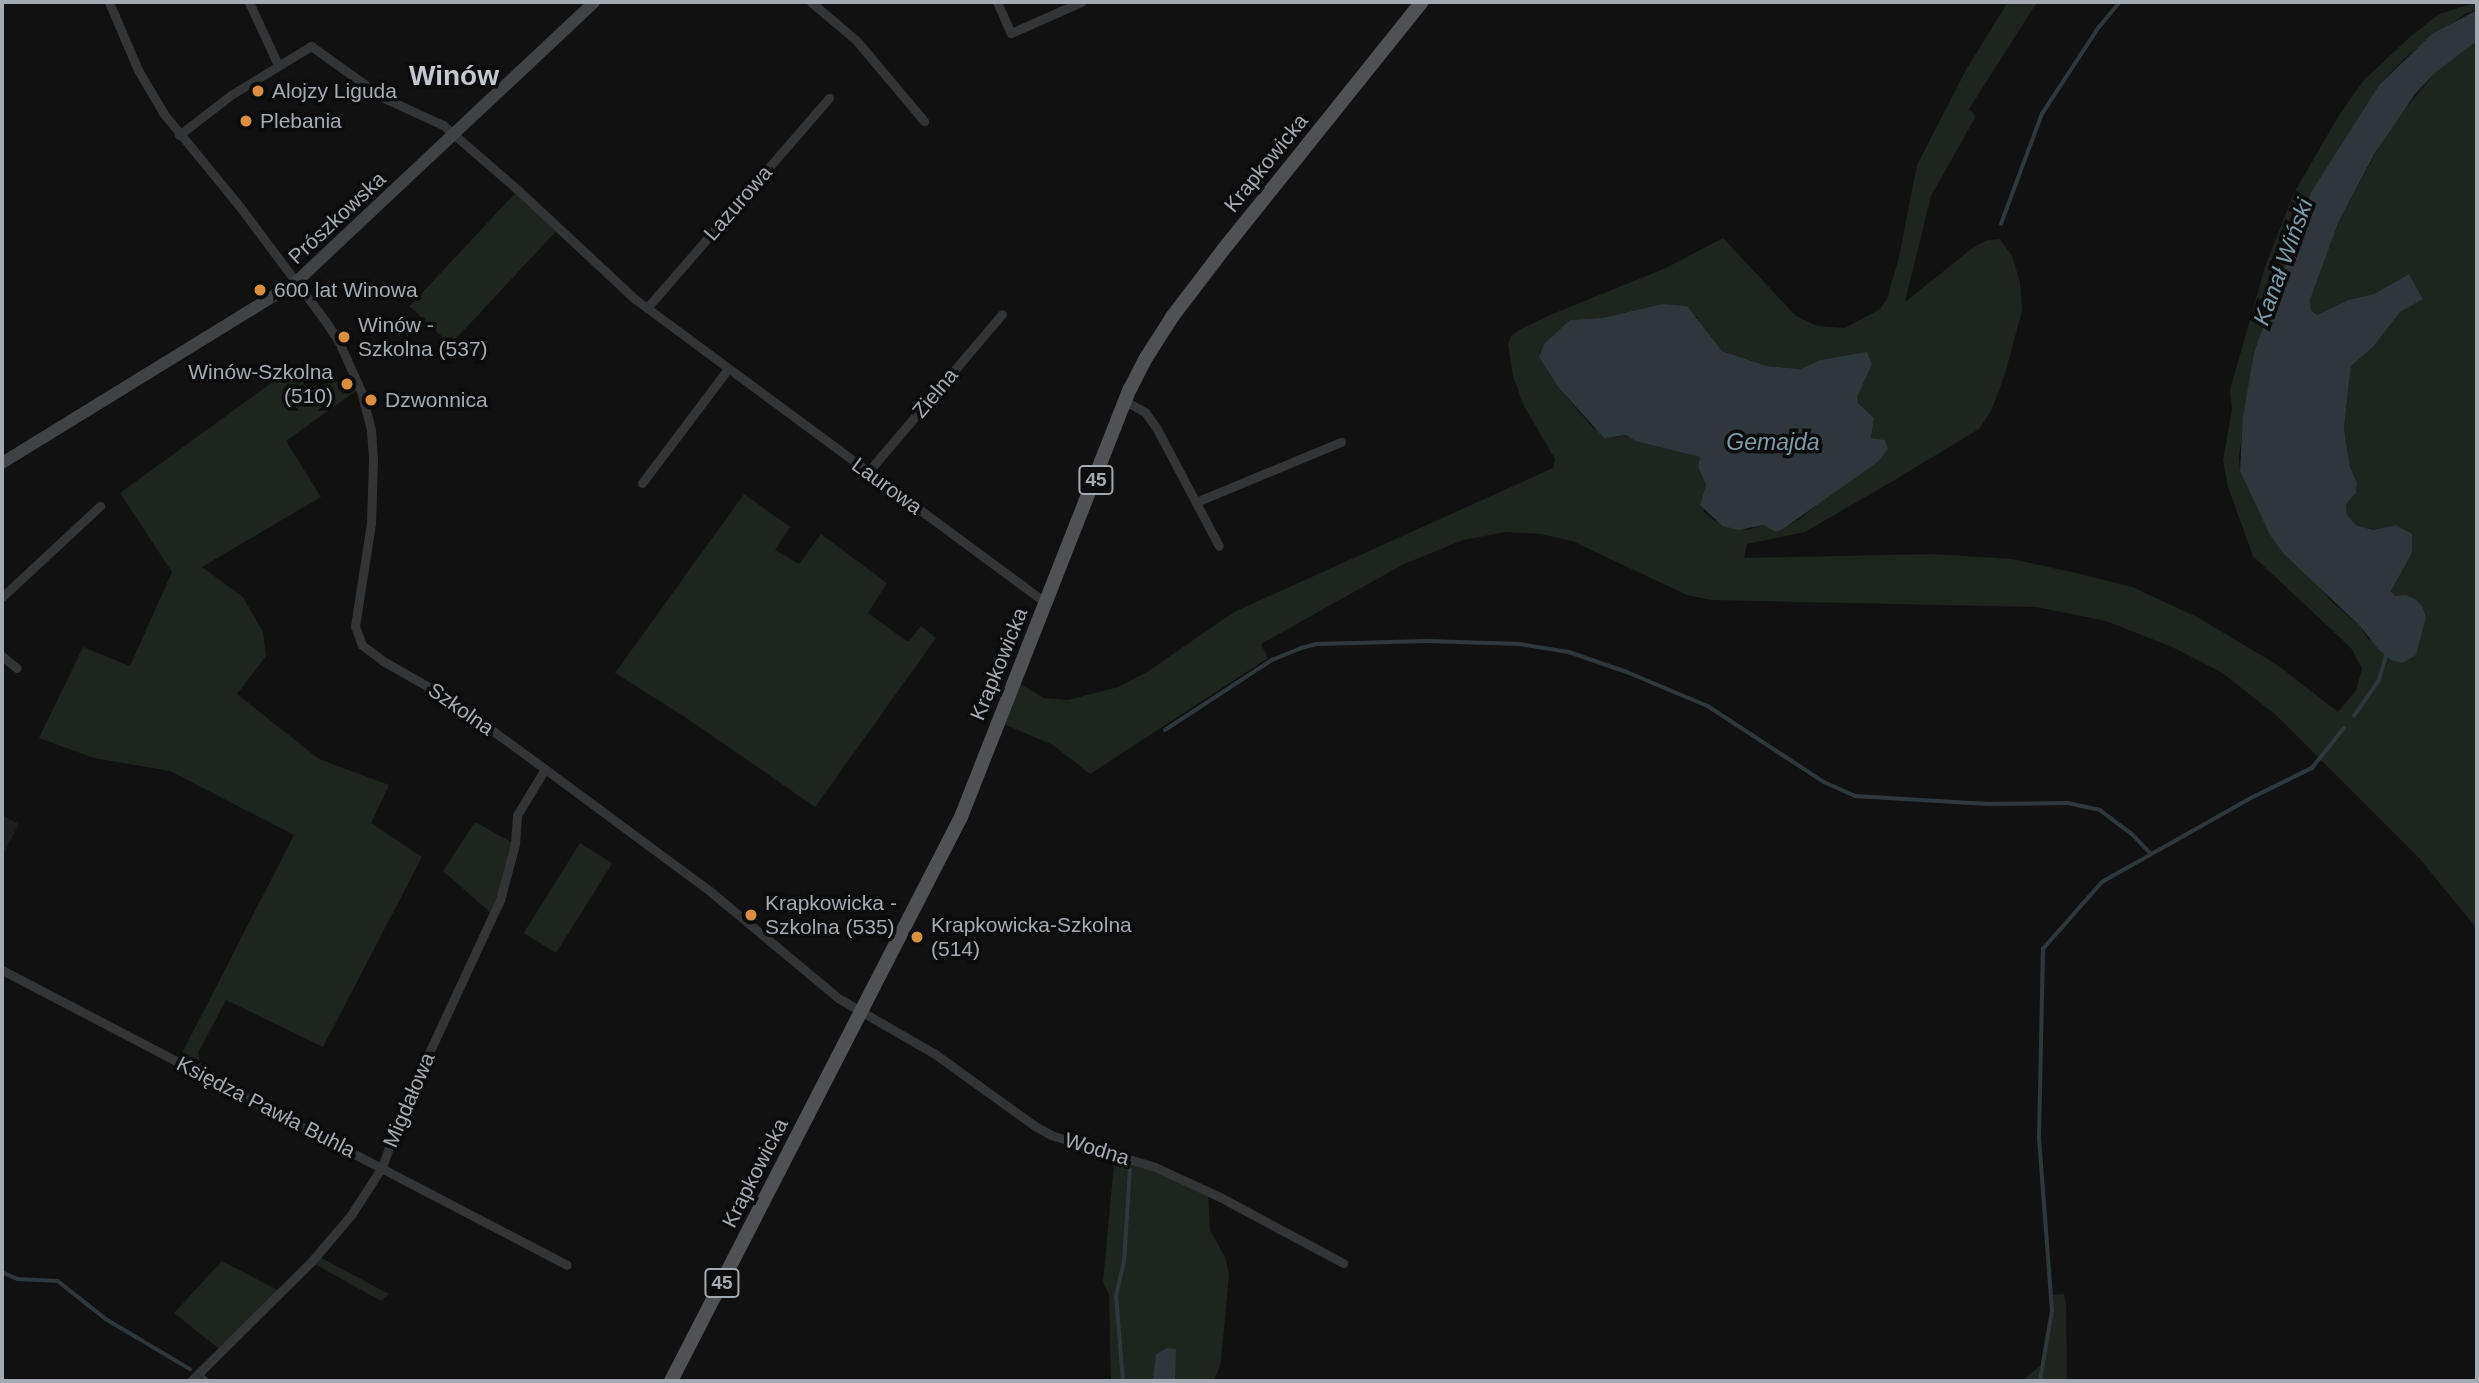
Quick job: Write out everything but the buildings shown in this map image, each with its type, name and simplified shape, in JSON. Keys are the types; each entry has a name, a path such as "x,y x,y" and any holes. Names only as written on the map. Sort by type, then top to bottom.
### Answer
{"main road":[{"name":"Prószkowska","path":"2,463 295,283 456,135 594,2"},
{"name":"Krapkowicka","path":"671,1381 961,817 1125,401 1146,358 1172,317 1422,2"}],"street":[{"path":"109,2 146,86 179,135 240,207 295,283"},
{"path":"179,135 231,95 278,65 249,2"},
{"path":"811,2 856,40 924,121"},
{"path":"997,2 1011,33 1081,2"},
{"name":"Laurowa","path":"278,65 312,46 384,99 440,123 647,308 1046,603"},
{"name":"Lazurowa","path":"647,308 829,98"},
{"name":"Szkolna","path":"295,283 339,342 361,391 370,430 373,460 370,523 356,604 358,639 371,653 448,698 711,892 838,998 862,1014"},
{"name":"Zielna","path":"868,472 1002,314"},
{"path":"642,483 728,369"},
{"path":"1125,401 1146,412 1219,546"},
{"path":"1196,502 1341,442"},
{"path":"2,597 100,506"},
{"path":"2,656 16,668"},
{"name":"Migdałowa","path":"191,1381 311,1262 351,1216 382,1167 402,1111 500,900 515,844 517,815 545,769"},
{"name":"Księdza Pawła Buhla","path":"2,970 567,1265"},
{"name":"Wodna","path":"862,1014 935,1054 1051,1135 1155,1167 1220,1197 1343,1263"}],"shaded area":[{"path":"2008,2 2037,2 1969,109 1976,116 1931,196 1905,302 1975,246 1988,240 2000,239 2012,256 2020,282 2022,311 2005,374 1991,411 1979,429 1805,532 1747,544 1744,558 1933,554 2012,559 2132,587 2197,617 2276,664 2338,712 2356,690 2362,668 2351,648 2253,556 2228,487 2223,460 2232,410 2230,390 2265,267 2294,193 2339,115 2364,80 2411,36 2439,14 2477,2 2477,10 2465,14 2409,54 2379,85 2311,192 2254,352 2239,457 2240,471 2260,513 2331,601 2360,626 2368,639 2416,655 2426,618 2423,607 2406,595 2395,596 2391,591 2412,553 2396,525 2373,530 2356,525 2347,515 2346,504 2356,493 2357,483 2350,467 2344,428 2351,366 2373,347 2400,312 2422,298 2409,274 2374,294 2348,300 2317,315 2311,310 2310,300 2339,221 2390,127 2435,73 2477,41 2477,929 2420,859 2276,715 2221,672 2172,647 2106,621 2036,607 1711,600 1687,595 1572,541 1541,534 1506,532 1463,540 1402,565 1261,644 1268,658 1090,774 1053,745 999,722 1015,681 1044,698 1068,700 1118,687 1147,672 1234,612 1553,468 1555,459 1524,406 1513,376 1508,344 1511,336 1519,330 1550,315 1666,268 1723,238 1796,316 1817,326 1845,328 1880,309 1887,299 1899,257 1917,165 1967,68","holes":["1662,304 1697,317 1705,333 1722,351 1767,366 1800,369 1820,360 1867,353 1864,381 1857,397 1859,404 1874,418 1871,439 1881,439 1879,461 1837,488 1800,519 1776,532 1763,525 1747,530 1722,526 1704,512 1706,485 1698,468 1700,457 1635,441 1626,435 1616,437 1594,429 1558,387 1539,357 1541,350 1570,320 1602,318"]},
{"path":"518,190 559,228 451,344 410,306"},
{"path":"293,367 307,388 355,378 360,388 286,441 321,497 202,567 243,597 263,632 266,656 237,694 319,759 389,785 371,823 422,857 323,1047 226,1000 198,1053 204,1075 178,1061 294,835 170,771 94,758 39,738 83,647 130,666 172,572 120,493"},
{"path":"744,494 790,527 775,550 799,564 821,534 887,583 868,613 908,642 921,626 936,638 815,807 685,717 615,673"},
{"path":"2,815 19,824 2,856"},
{"path":"475,822 515,844 493,915 443,871"},
{"path":"580,843 612,863 556,953 524,933"},
{"path":"1115,1154 1208,1192 1210,1230 1225,1257 1229,1274 1221,1362 1214,1381 1111,1381 1109,1295 1103,1281"},
{"path":"316,1255 389,1294 381,1301 311,1262"},
{"path":"222,1261 281,1292 223,1352 174,1313"},
{"path":"2064,1294 2067,1381 2022,1381 2043,1363 2052,1311 2051,1295"}],"water":[{"path":"2477,10 2477,41 2435,73 2415,94 2375,153 2339,221 2310,300 2311,310 2317,315 2348,300 2374,294 2409,274 2423,299 2400,312 2373,347 2351,366 2344,428 2350,467 2357,483 2356,493 2346,504 2347,515 2356,525 2373,530 2396,525 2412,534 2412,553 2391,591 2395,596 2406,595 2415,599 2423,607 2426,618 2416,655 2402,663 2391,660 2379,650 2360,626 2284,554 2270,535 2240,471 2243,417 2254,352 2311,192 2379,85 2432,34"},
{"name":"Gemajda","path":"1662,304 1687,306 1722,351 1767,366 1800,369 1820,360 1867,352 1872,364 1857,397 1859,404 1874,418 1871,438 1885,440 1888,449 1879,461 1783,529 1776,532 1763,525 1739,530 1722,526 1700,505 1706,485 1698,467 1700,457 1635,441 1626,435 1604,438 1558,387 1539,357 1544,344 1570,320 1602,318"},
{"path":"1167,1348 1176,1349 1175,1381 1153,1381 1156,1354"}],"waterway":[{"path":"2001,224 2042,114 2099,27 2120,2"},
{"path":"1165,730 1272,660 1317,644 1427,641 1520,644 1569,652 1627,672 1708,706 1824,782 1855,796 1988,804 2068,803 2100,810 2131,833 2151,854"},
{"path":"2354,716 2379,680 2386,656"},
{"path":"2040,1381 2052,1311 2039,1139 2043,949 2102,882 2253,797 2312,768 2344,728"},
{"path":"1123,1381 1116,1296 1124,1262 1130,1170"},
{"path":"2,1272 18,1279 58,1281 106,1319 190,1369"},
{"path":"204,1377 208,1381"}],"place":[{"name":"Alojzy Liguda","path":"258,91"},
{"name":"Plebania","path":"246,121"},
{"name":"600 lat Winowa","path":"260,290"},
{"name":"Winów - Szkolna (537)","path":"344,337"},
{"name":"Winów-Szkolna (510)","path":"347,384"},
{"name":"Dzwonnica","path":"371,400"},
{"name":"Krapkowicka - Szkolna (535)","path":"751,915"},
{"name":"Krapkowicka-Szkolna (514)","path":"917,937"}],"district":[{"name":"Winów","path":"454,76"}],"water label":[{"name":"Kanał Wiński","path":"2283,262"}]}
